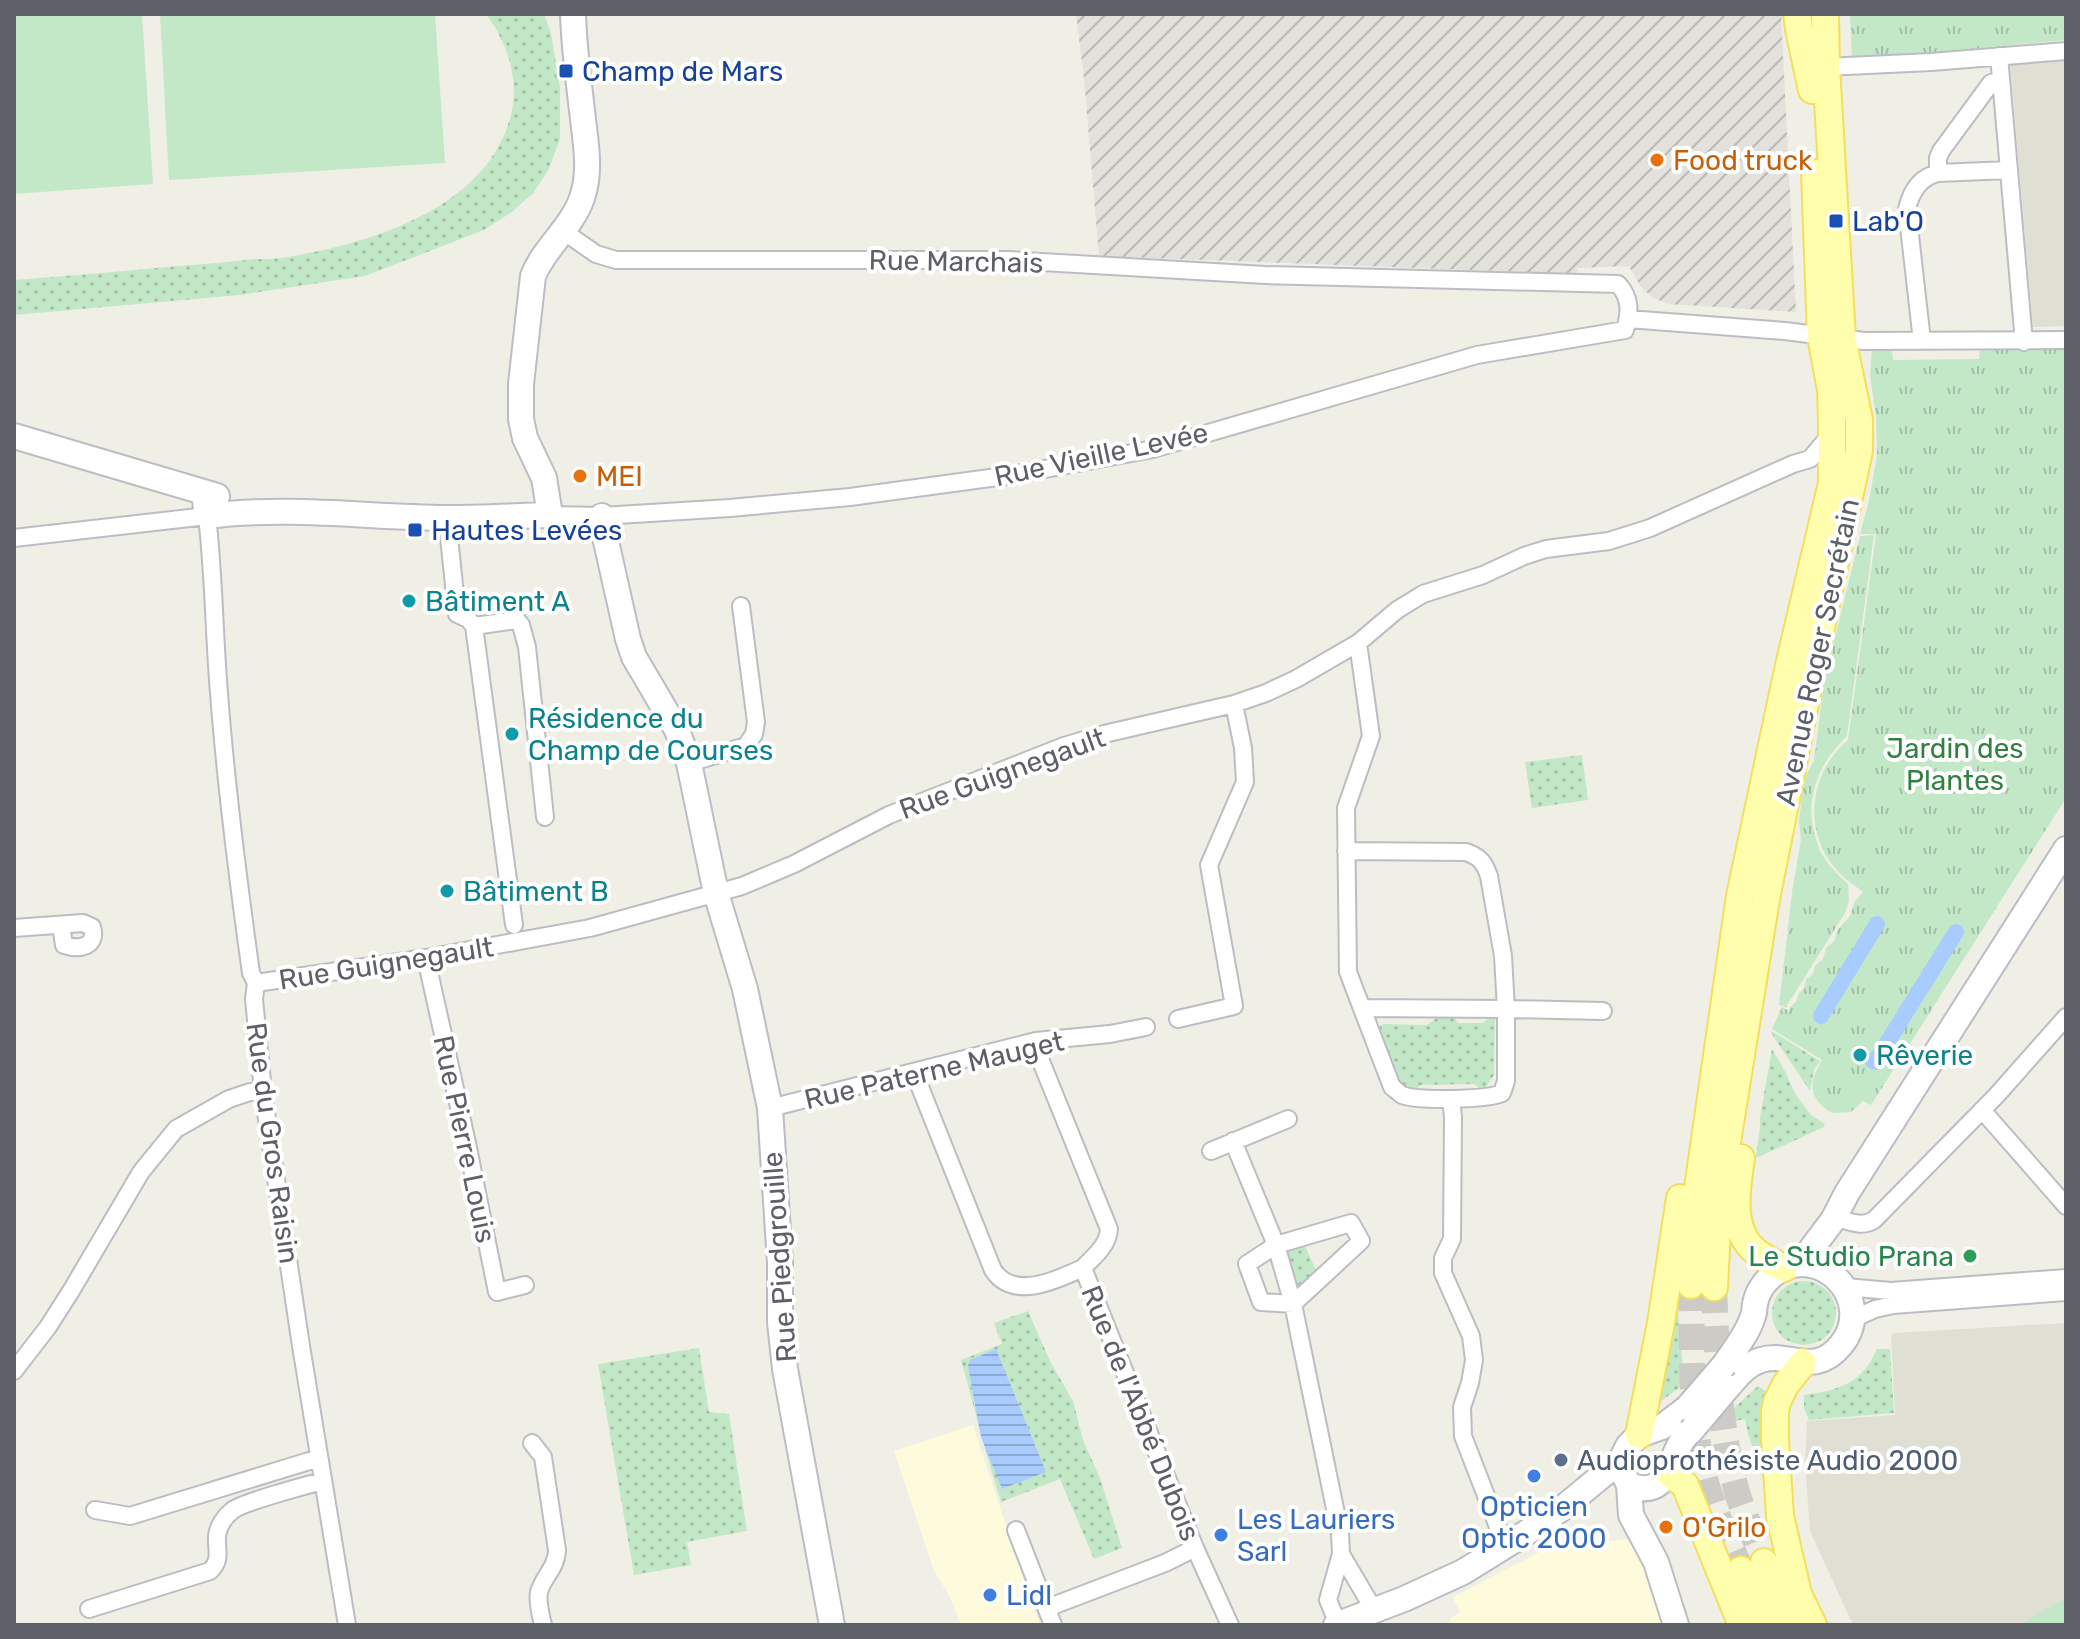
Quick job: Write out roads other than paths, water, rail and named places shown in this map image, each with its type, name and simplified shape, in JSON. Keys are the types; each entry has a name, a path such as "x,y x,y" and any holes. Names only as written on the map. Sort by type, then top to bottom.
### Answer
{"main road":[{"path":"1797,14 1812,90"},
{"name":"Avenue Roger Secrétain","path":"1753,898 1811,674 1859,451 1859,420 1832,337 1812,90 1821,17"},
{"name":"Avenue Roger Secrétain","path":"1703,1286 1719,1192 1753,898 1788,670 1832,483 1826,67 1821,17"},
{"path":"1753,898 1746,1129 1738,1180 1737,1214 1745,1241 1761,1256 1792,1266"},
{"path":"1639,1435 1669,1277 1693,1110 1753,898"},
{"path":"1803,1363 1786,1384 1777,1402 1775,1439 1780,1516 1798,1594 1813,1625"},
{"path":"1669,1473 1685,1485 1742,1625"},
{"path":"1767,1625 1752,1566 1788,1625"}],"street":[{"path":"550,515 544,478 521,429 521,384 533,276 581,202 587,179 573,14"},
{"path":"1826,67 2066,51"},
{"path":"1999,56 2024,342"},
{"path":"1938,173 1941,151 1991,83 2001,80"},
{"path":"1922,341 1907,209 1914,190 1928,175 2009,170"},
{"name":"Rue Marchais","path":"563,231 596,254 616,260 1008,260 1265,275 1618,284 1626,292 1628,319"},
{"path":"1628,319 1785,331 1864,341 2066,340"},
{"name":"Rue Vieille Levée","path":"14,436 206,504 281,511 447,518 602,516 730,508 850,497 1012,475 1153,449 1477,355 1625,330 1628,319"},
{"name":"Rue Guignegault","path":"256,983 426,958 590,928 742,886 794,864 889,815 1064,746 1234,704 1266,693 1358,643 1397,610 1423,594 1483,575 1546,549 1609,541 1650,528 1810,459 1833,432"},
{"path":"1810,459 1832,483"},
{"path":"14,538 206,504"},
{"name":"Rue du Gros Raisin","path":"206,504 225,766 251,973 256,983 254,999 263,1092 347,1625"},
{"name":"Rue Piedgrouille","path":"602,516 634,657 677,730 689,763 716,893 745,989 770,1108 785,1369 832,1625"},
{"path":"447,518 457,614 474,626 514,925"},
{"path":"689,763 746,746 754,734 756,722 741,606"},
{"path":"474,626 517,620 521,625 527,647 545,817"},
{"path":"1346,851 1466,852 1485,863 1503,956 1506,1081 1502,1093 1494,1097 1451,1099 1403,1096 1388,1081 1348,972 1346,851 1346,808 1371,736 1358,643"},
{"path":"1178,1019 1234,1006 1209,865 1245,782 1243,748 1234,704"},
{"path":"1792,1266 1834,1219 1847,1193 2066,849"},
{"path":"14,928 61,925"},
{"name":"Rue Pierre Louis","path":"426,958 497,1292 525,1285"},
{"path":"1232,994 1250,993"},
{"path":"1362,1008 1603,1011"},
{"path":"1834,1219 1870,1223 1982,1110 2066,1017"},
{"name":"Rue Paterne Mauget","path":"770,1108 1036,1041 1146,1027"},
{"path":"1036,1041 1038,1054 1109,1229 1103,1247 1083,1268"},
{"name":"Rue de l'Abbé Dubois","path":"914,1072 997,1277 1013,1285 1035,1286 1061,1279 1083,1268 1195,1548 1230,1625"},
{"path":"14,1371 71,1291 141,1172 176,1129 229,1099 250,1092 263,1092"},
{"path":"1451,1099 1452,1239 1443,1258 1443,1273 1471,1336 1474,1360 1462,1407 1463,1436 1500,1532 1516,1539"},
{"path":"1982,1110 2066,1206"},
{"path":"1211,1151 1288,1119"},
{"path":"1233,1141 1276,1245 1293,1304 1340,1533 1341,1554 1328,1600 1337,1624 1404,1599 1463,1572 1564,1507 1621,1460 1628,1446 1639,1435 1689,1419"},
{"path":"1727,1376 1773,1357 1803,1363 1817,1361 1831,1355 1841,1345 1853,1319 1851,1302 1839,1281 1831,1247 1834,1219"},
{"path":"1351,1223 1361,1241 1293,1304 1261,1302 1247,1264 1276,1245 1351,1223"},
{"path":"1516,1539 1606,1494 1629,1485 1644,1488 1655,1485 1669,1473 1689,1419 1727,1376 1752,1320 1759,1292 1774,1274 1792,1266 1812,1265 1839,1281 1891,1291 2066,1278"},
{"path":"1853,1319 1874,1309 1893,1305 2066,1292"},
{"path":"532,1443 543,1457 557,1550 555,1562 539,1596 543,1625"},
{"path":"95,1510 130,1516 319,1458"},
{"path":"1621,1460 1622,1471 1629,1485 1631,1515 1656,1562 1676,1625"},
{"path":"89,1609 210,1571 218,1557 220,1526 235,1508 323,1481"},
{"path":"1016,1530 1053,1625"},
{"path":"1047,1608 1165,1563 1195,1548"},
{"path":"1341,1554 1374,1610"}],"water":[{"path":"996,1349 1046,1472 1002,1489 981,1437 968,1366 970,1360"}],"waterway":[{"path":"1821,1016 1877,924"},
{"path":"1872,1060 1875,1062 1956,932"}],"tunnel":[{"path":"1691,1285 1693,1395 1699,1450 1712,1501 1741,1570"},
{"path":"1714,1287 1726,1441 1737,1492 1764,1562"}],"place":[{"name":"Champ de Mars","path":"566,71"},
{"name":"Food truck","path":"1657,160"},
{"name":"Lab'O","path":"1836,221"},
{"name":"MEI","path":"580,476"},
{"name":"Hautes Levées","path":"415,530"},
{"name":"Bâtiment A","path":"409,601"},
{"name":"Résidence du Champ de Courses","path":"512,734"},
{"name":"Bâtiment B","path":"447,891"},
{"name":"Rêverie","path":"1860,1055"},
{"name":"Le Studio Prana","path":"1970,1256"},
{"name":"Audioprothésiste Audio 2000","path":"1561,1460"},
{"name":"Opticien Optic 2000","path":"1534,1476"},
{"name":"O'Grilo","path":"1666,1527"},
{"name":"Les Lauriers Sarl","path":"1221,1535"},
{"name":"Lidl","path":"990,1595"}],"park label":[{"name":"Jardin des Plantes","path":"1955,764"}]}
